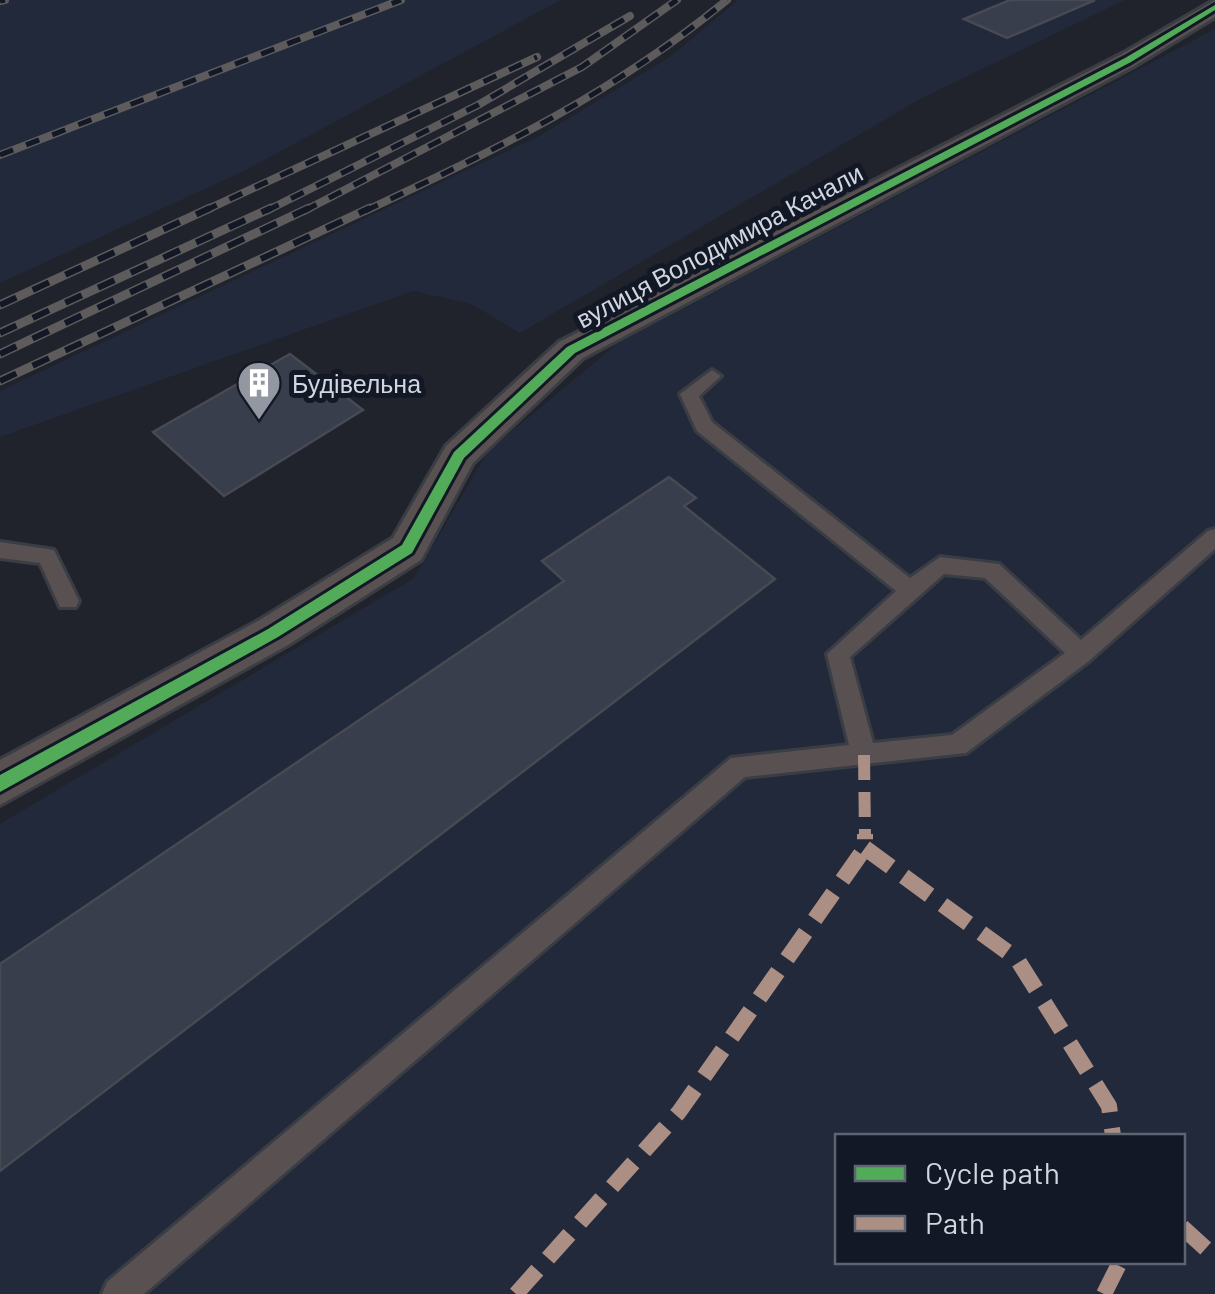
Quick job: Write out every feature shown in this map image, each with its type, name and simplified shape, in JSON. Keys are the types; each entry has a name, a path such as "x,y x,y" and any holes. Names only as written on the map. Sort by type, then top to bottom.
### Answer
{"street":[{"name":"вулиця Володимира Качали","path":"0,784 273,634 407,550 459,455 571,350 1128,60 1215,7"}],"lane":[{"path":"712,376 689,394 704,426 910,590"},
{"path":"119,1294 740,766 956,745 1082,654 1215,537"},
{"path":"0,550 47,556 68,601"},
{"path":"864,755 838,654 940,565 991,570 1082,654"}],"shaded area":[{"path":"0,0 561,0 244,171 0,283"},
{"path":"738,0 1125,0 922,98 520,333 471,304 413,291 0,437 0,391 541,135 670,57"},
{"path":"1215,29 1215,1294 0,1294 0,824 414,578 488,451 618,343"}],"building":[{"path":"1010,0 1095,0 1007,38 964,19"},
{"name":"Будівельна","path":"290,354 363,410 224,496 153,432"},
{"path":"669,477 696,498 684,506 775,579 0,1171 0,964 564,581 542,561"}],"railway":[{"path":"0,1 5,0"},
{"path":"0,155 401,0"},
{"path":"304,211 582,67 677,0"},
{"path":"365,211 553,118 640,64 727,0"},
{"path":"266,211 478,105 630,16"},
{"path":"204,211 537,57"},
{"path":"0,305 210,208"},
{"path":"0,333 271,208"},
{"path":"0,354 309,208"},
{"path":"0,381 370,208"}],"marked path":[{"path":"516,1294 679,1112 865,848 864,755"},
{"path":"865,848 1017,959 1109,1106 1113,1134"},
{"path":"1185,1230 1215,1257"},
{"path":"1104,1294 1119,1264"}],"cycle path":[{"path":"0,784 273,633 407,549 459,455 571,350 1128,60 1215,7"}],"place":[{"name":"Будівельна","path":"259,421"}]}
